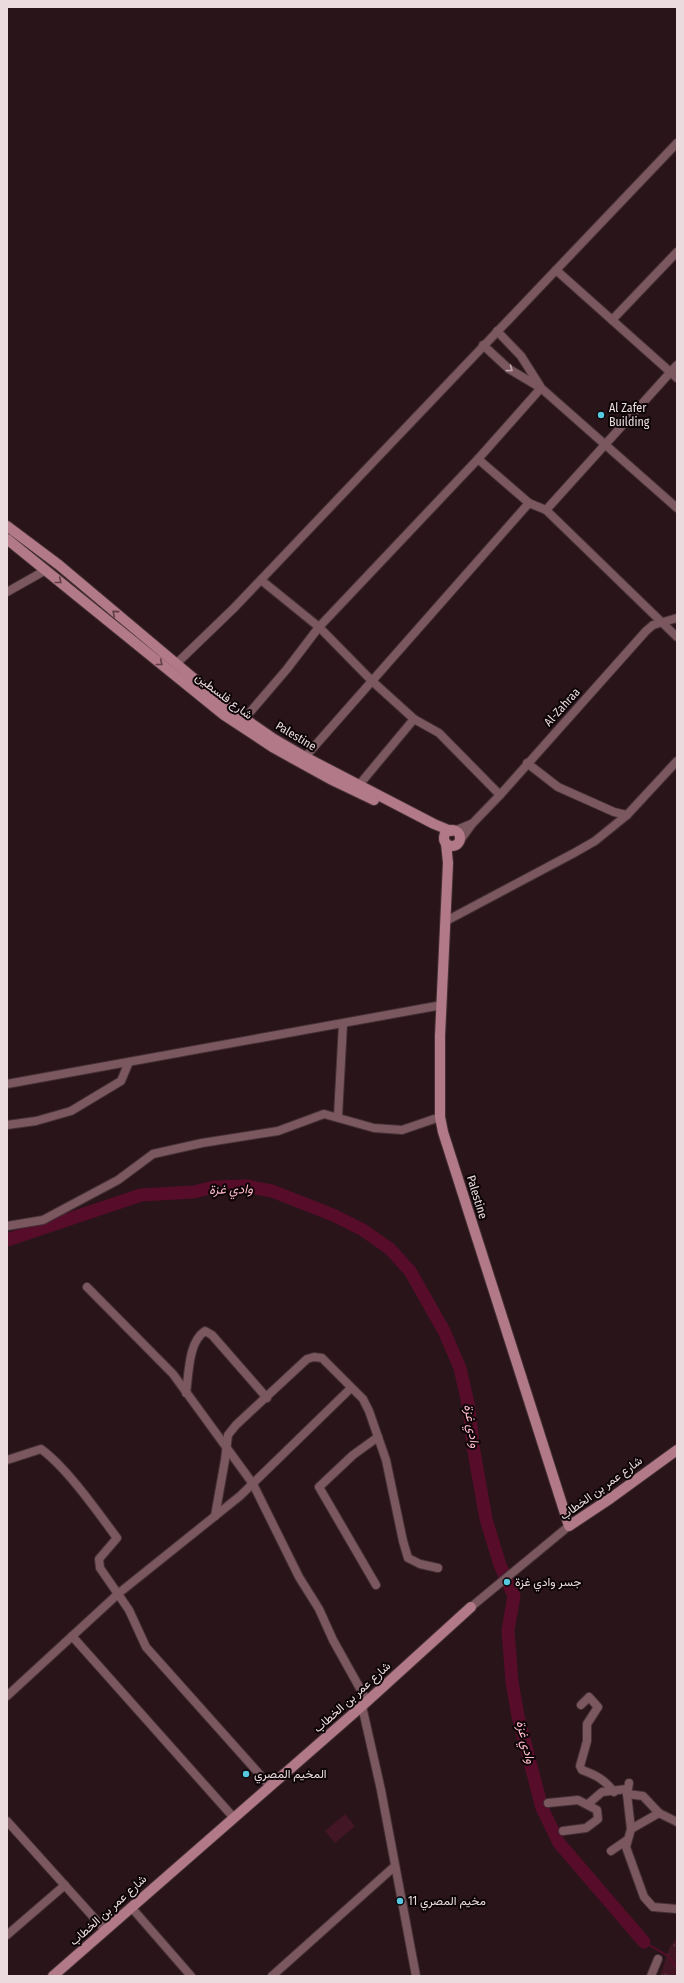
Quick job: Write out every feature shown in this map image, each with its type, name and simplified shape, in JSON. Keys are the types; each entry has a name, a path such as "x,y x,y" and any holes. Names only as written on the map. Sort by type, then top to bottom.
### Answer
{"street":[{"path":"176,663 261,580 483,345 677,143"},
{"path":"612,320 677,252"},
{"path":"556,270 674,375"},
{"path":"497,331 521,356 541,388"},
{"path":"483,345 509,369 541,388 677,508"},
{"path":"546,510 605,445 674,375 677,365"},
{"path":"244,718 287,669 319,627 478,459 541,388"},
{"path":"478,459 529,503 546,510 677,637"},
{"path":"305,757 529,503"},
{"name":"Palestine","path":"7,526 59,564 229,708 274,739 305,757 434,824 452,831"},
{"name":"شارع فلسطين","path":"7,539 224,715 274,748 330,779 434,828 452,843"},
{"path":"7,592 46,570"},
{"path":"261,580 319,627 372,681 414,719 439,733 500,795"},
{"name":"Al-Zahraa","path":"452,843 500,795 646,630 662,622 677,618"},
{"path":"359,785 414,719"},
{"path":"446,921 595,841 627,815 677,761"},
{"path":"527,763 558,787 614,812 627,815"},
{"name":"Al-Zahraa","path":"452,831 472,824"},
{"name":"Palestine","path":"452,831 445,835 452,843 448,863 442,1006 440,1116 443,1132 569,1526"},
{"path":"7,1084 442,1006"},
{"path":"338,1116 343,1024"},
{"path":"7,1125 36,1121 71,1111 121,1081 129,1062"},
{"path":"7,1226 43,1220 118,1180 154,1154 202,1143 278,1131 324,1114 374,1128 402,1130 440,1116"},
{"path":"87,1287 173,1374 226,1446 253,1484 299,1577 319,1609 364,1704 416,1976"},
{"path":"186,1393 193,1348 198,1336 205,1331 212,1335 266,1398"},
{"path":"215,1516 228,1435 236,1425 307,1359 314,1357 322,1358 363,1399 386,1460 408,1558 420,1564 438,1568"},
{"path":"7,1696 119,1593 253,1484 352,1388"},
{"path":"376,1585 319,1487 353,1455 378,1437"},
{"path":"7,1460 41,1449 54,1458 117,1538 99,1559 100,1568 119,1593 146,1646 270,1786"},
{"name":"شارع عمر بن الخطاب","path":"53,1976 364,1704 471,1607 569,1526 611,1498 677,1450"},
{"path":"72,1636 234,1818"},
{"path":"580,1705 588,1697 598,1707 587,1724 586,1741 580,1766 582,1770 596,1775 606,1782 614,1792"},
{"path":"588,1804 602,1792 614,1792 620,1789 627,1789 643,1796 659,1813 677,1822"},
{"path":"627,1789 631,1829 626,1847 644,1897 654,1907 677,1909"},
{"path":"548,1803 578,1800 597,1810 598,1819 586,1828 562,1831"},
{"path":"631,1829 659,1813"},
{"path":"7,1821 106,1930"},
{"path":"611,1852 627,1840"},
{"path":"272,1976 395,1866"},
{"path":"7,1935 65,1885"},
{"path":"131,1907 191,1976"},
{"path":"651,1976 658,1959"}],"green space":[{"path":"345,1814 355,1826 335,1843 325,1831"},
{"path":"677,1938 677,1976 660,1976 670,1947"}],"waterway":[{"name":"وادي غزة","path":"7,1240 141,1195 194,1192 214,1187 246,1186 272,1191 333,1215 363,1230 390,1249 410,1271 444,1331 460,1368 469,1408 473,1446 486,1519 500,1565 514,1596 508,1630 512,1682 518,1716 542,1808 559,1843 644,1942"},
{"name":"وادي غزة","path":"644,1942 668,1956 677,1968"}],"place":[{"name":"Al Zafer Building","path":"601,415"},
{"name":"جسر وادي غزة","path":"507,1582"},
{"name":"المخيم المصري","path":"246,1774"},
{"name":"مخيم المصري 11","path":"400,1901"}]}
